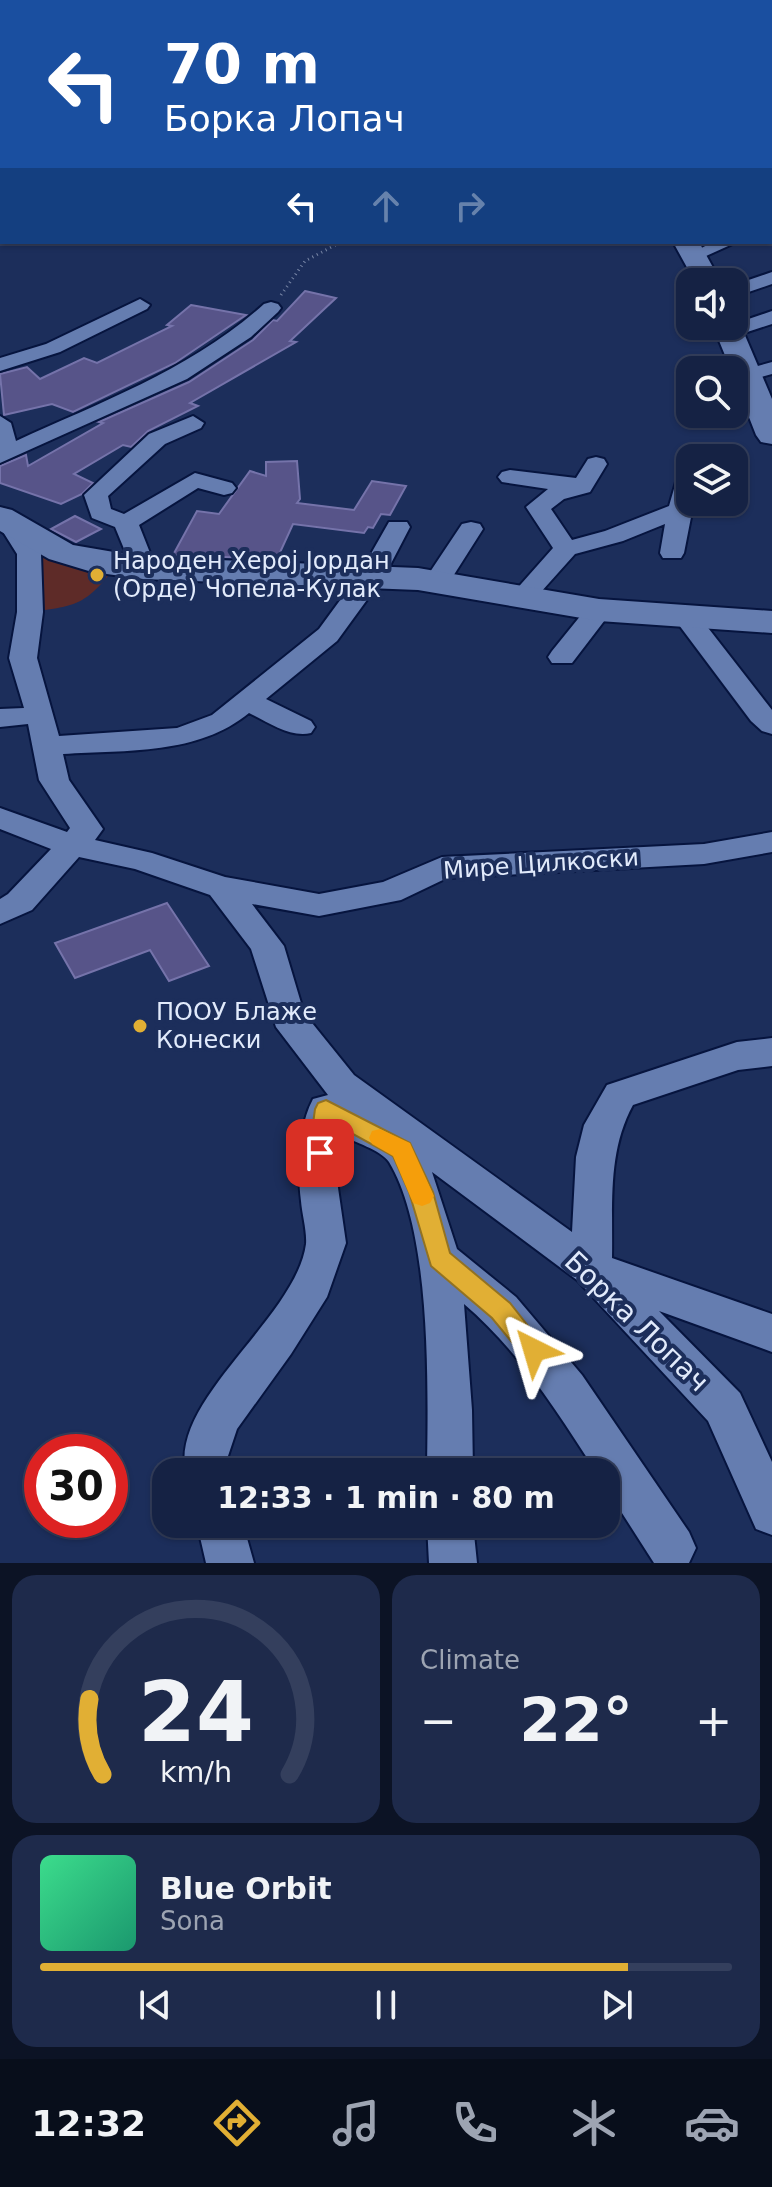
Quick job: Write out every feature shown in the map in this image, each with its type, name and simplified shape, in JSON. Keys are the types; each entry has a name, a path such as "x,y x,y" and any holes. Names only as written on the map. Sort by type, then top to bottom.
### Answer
{"street":[{"path":"701,268 691,249 717,244"},
{"path":"748,286 772,278"},
{"path":"0,365 53,348 140,305"},
{"path":"0,423 3,444 9,452 87,419 214,354 251,330 271,308"},
{"path":"748,324 772,317"},
{"path":"736,340 760,371 772,435"},
{"path":"143,568 126,523 100,513 96,495 157,439 193,423"},
{"path":"566,549 538,507 556,494 582,487 596,464"},
{"path":"510,477 582,487"},
{"path":"126,523 195,480 224,488"},
{"path":"523,597 566,549 614,536 676,512"},
{"path":"672,553 677,516"},
{"path":"5,520 61,552 92,561 143,568 372,575 437,581 599,610 772,622"},
{"path":"0,913 20,902 87,829 54,780 40,715 23,658 30,612 29,554 5,520"},
{"path":"46,746 181,737 222,721 328,635 372,575 398,527"},
{"path":"437,581 471,529"},
{"path":"562,657 599,610"},
{"path":"686,617 716,663 737,684 756,712 772,725"},
{"path":"249,702 301,727"},
{"path":"0,718 40,715"},
{"path":"0,818 74,846 141,860 221,887"},
{"name":"Мире Цилкоски","path":"221,887 319,905 390,892 442,868 704,854 772,842"},
{"name":"Борка Лопач","path":"221,887 267,946 288,1018 341,1085 408,1145 591,1268 724,1407 772,1513"},
{"path":"772,1052 737,1056 620,1095 603,1125 595,1157 591,1268 772,1333"},
{"name":"Борка Лопач","path":"206,1458 218,1419 276,1341 312,1284 326,1243 317,1174 326,1109 408,1145"},
{"name":"Борка Лопач","path":"408,1145 440,1259 450,1410 450,1458"},
{"path":"440,1259 501,1310 567,1389 672,1548"},
{"path":"224,1538 230,1563"},
{"path":"451,1538 453,1563"}],"path":[{"path":"271,308 302,264 339,244"}],"shaded area":[{"path":"32,537 117,565 97,588 80,601 60,608 30,612"}],"building":[{"path":"305,291 336,298 290,341 296,342 190,403 198,406 148,431 131,447 123,445 74,474 93,483 82,494 61,504 0,483 0,466 26,455 28,466 103,423 99,422 189,382 253,340 273,320 277,321"},
{"path":"191,305 246,315 175,363 73,412 52,404 4,415 0,374 27,367 40,379 84,358 97,363 172,326 167,325"},
{"path":"297,461 300,499 297,503 354,510 372,481 406,486 390,515 381,514 373,528 368,527 364,533 293,524 277,559 173,555 197,511 219,514 250,471 266,476 266,462"},
{"path":"75,516 101,529 76,542 51,529"},
{"path":"167,903 209,966 169,981 150,950 75,978 55,943"}],"slow traffic":[{"path":"380,1138 402,1149 422,1196"}],"place":[{"name":"Народен Херој Јордан (Орде) Чопела-Кулак","path":"97,575"},
{"name":"ПООУ Блаже Конески","path":"140,1026"}],"route":[{"path":"320,1153 326,1109 402,1149 421,1192 440,1259 501,1310 534,1350"}]}
